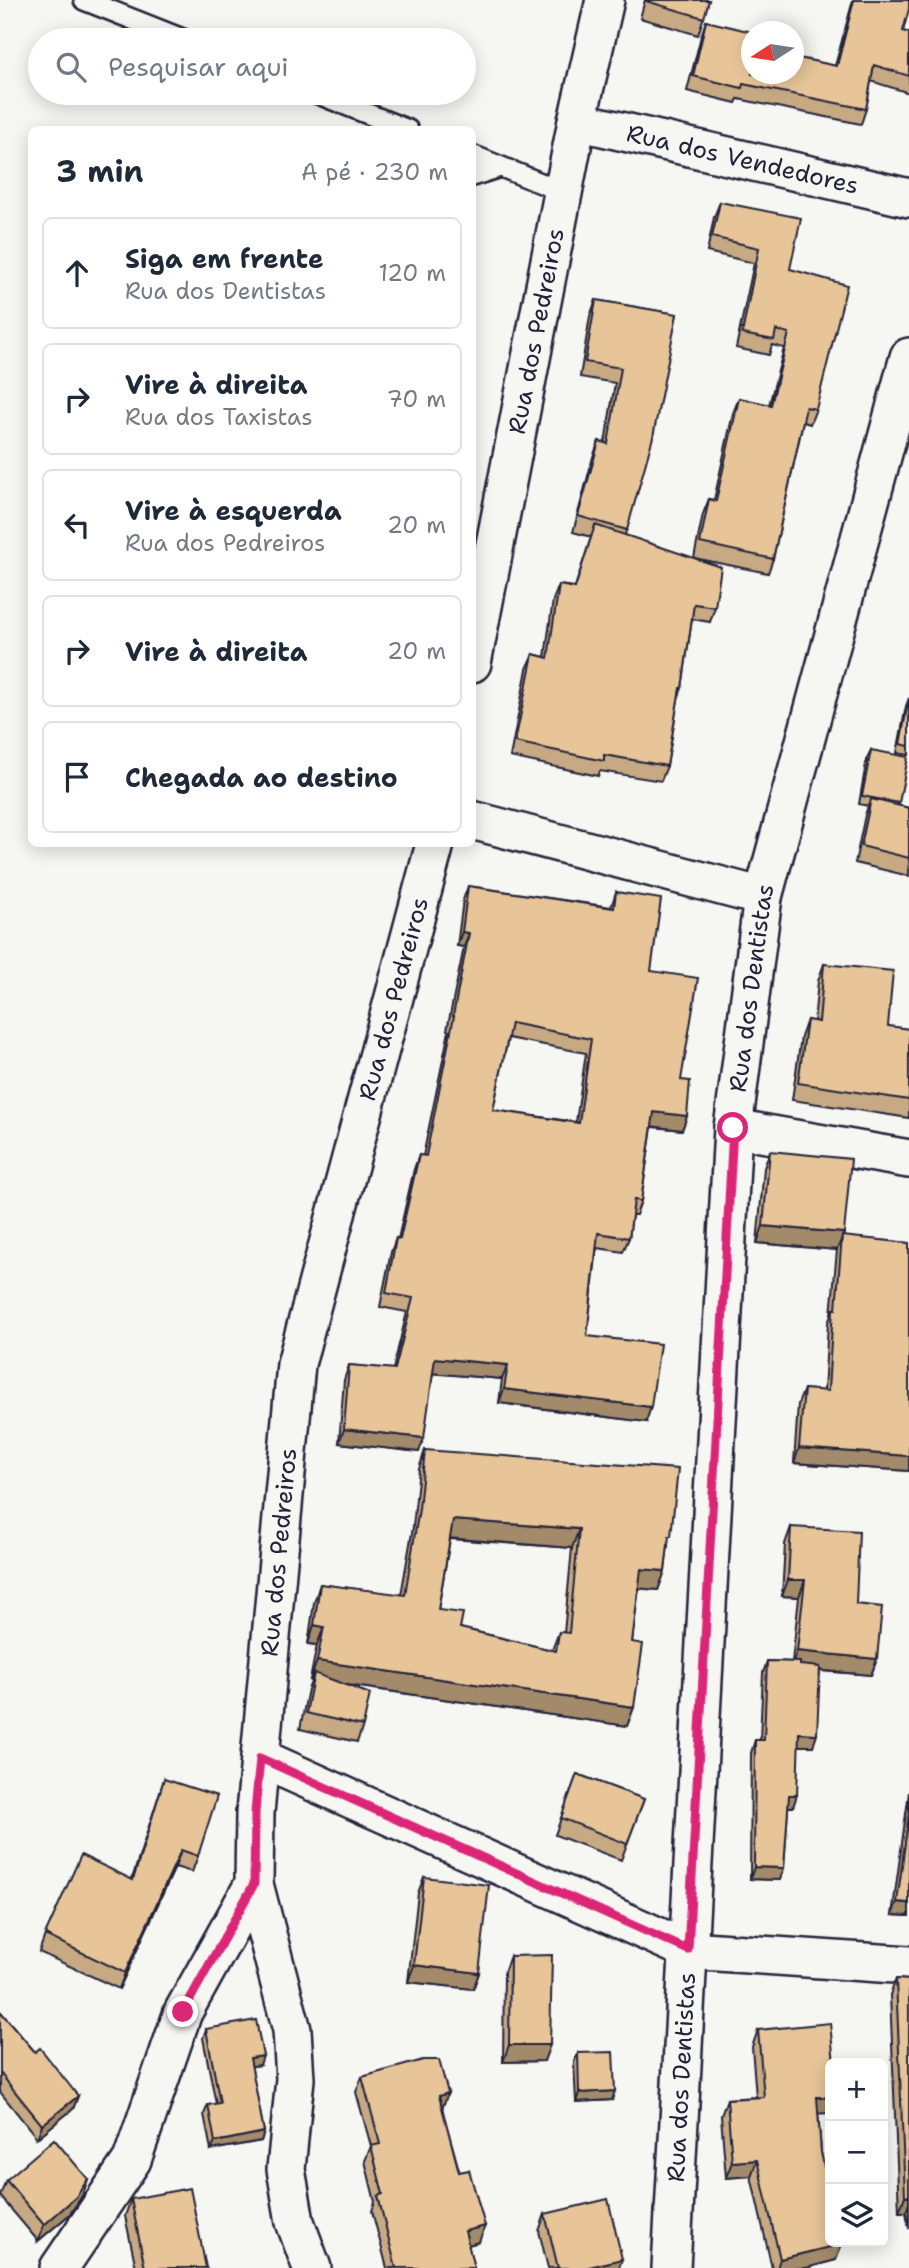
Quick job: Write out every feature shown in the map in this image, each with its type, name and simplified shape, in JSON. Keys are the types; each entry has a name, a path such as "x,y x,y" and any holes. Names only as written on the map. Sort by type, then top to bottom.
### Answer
{"street":[{"name":"Rua dos Pedreiros","path":"476,642 577,121 605,0"},
{"name":"Rua dos Vendedores","path":"577,121 909,198"},
{"name":"Rua dos Dentistas","path":"671,2268 733,1128 763,897 909,357"},
{"path":"476,821 763,897"},
{"name":"Rua dos Pedreiros","path":"312,2268 295,2222 286,2169 295,2079 292,2030 254,1884 255,1813 296,1364 434,847"},
{"path":"733,1128 909,1159"},
{"path":"260,1758 688,1950 909,1965"},
{"path":"59,2268 132,2161 183,2012 254,1884"}],"lane":[{"path":"84,0 155,28"},
{"path":"346,105 398,126"},
{"path":"476,157 563,192"},
{"path":"476,175 500,167"}],"building":[{"path":"646,0 709,0 704,18"},
{"path":"854,0 909,0 903,31 909,33 909,76 874,65 866,109 743,84 804,84 804,59 837,66"},
{"path":"706,21 741,29 742,88 693,76"},
{"path":"720,202 801,218 790,269 847,285 816,409 806,407 773,559 700,543 709,499 716,501 739,398 771,405 789,333 776,330 774,340 742,334 759,248 712,237"},
{"path":"596,300 677,314 653,437 627,530 578,516 599,441 608,444 621,368 585,362"},
{"path":"595,525 721,567 715,607 694,604 667,766 604,755 604,761 515,742 533,654 548,658 559,585 575,588"},
{"path":"909,698 909,746 900,744"},
{"path":"871,750 908,757 899,803 862,796"},
{"path":"871,799 909,808 909,858 861,846"},
{"path":"468,886 614,908 616,892 661,899 651,971 698,978 681,1080 690,1081 687,1116 654,1112 641,1201 634,1200 629,1238 598,1233 587,1336 660,1344 651,1407 504,1389 508,1365 435,1358 424,1438 344,1429 349,1365 395,1369 413,1298 386,1293 396,1238 400,1239 419,1155 426,1156 469,933 462,932","holes":["511,1023 591,1039 579,1123 493,1110"]},
{"path":"824,964 893,971 888,1026 909,1029 909,1100 798,1083 807,1020 819,1022"},
{"path":"770,1151 851,1159 844,1233 763,1226"},
{"path":"842,1236 909,1243 909,1456 799,1448 804,1389 828,1391 833,1309 836,1309"},
{"path":"425,1450 678,1469 665,1571 641,1569 632,1642 643,1644 634,1707 317,1661 324,1627 314,1625 320,1584 405,1595 419,1509","holes":["453,1520 579,1529 569,1633 559,1632 556,1651 460,1628 463,1613 438,1610"]},
{"path":"791,1527 859,1531 856,1604 882,1607 877,1659 797,1651 805,1580 788,1580"},
{"path":"767,1661 800,1662 800,1665 820,1667 817,1734 799,1733 797,1795 789,1795 784,1868 754,1867 755,1740 764,1740"},
{"path":"314,1673 370,1694 363,1726 306,1713"},
{"path":"577,1774 644,1799 627,1844 561,1818"},
{"path":"164,1779 217,1796 198,1856 181,1850 125,1973 45,1935 81,1855 133,1880"},
{"path":"909,1814 909,1903 897,1902"},
{"path":"424,1877 489,1885 479,1973 414,1965"},
{"path":"552,1955 550,2045 509,2045 510,1956"},
{"path":"896,1979 909,1980 909,2196 905,2196"},
{"path":"0,2011 35,2052 40,2048 78,2096 42,2125 0,2073"},
{"path":"256,2020 263,2056 250,2058 264,2132 215,2142 208,2105 220,2103 206,2029"},
{"path":"830,2023 834,2058 825,2058 825,2097 817,2097 825,2170 825,2247 830,2247 780,2259 757,2160 732,2162 727,2099 764,2097 758,2030"},
{"path":"613,2052 615,2091 579,2093 578,2053"},
{"path":"423,2060 439,2060 448,2093 439,2096 459,2172 469,2170 485,2226 465,2231 474,2268 396,2268 378,2196 383,2194 371,2146 380,2144 362,2077"},
{"path":"54,2139 88,2179 76,2197 44,2225 6,2180"},
{"path":"190,2188 206,2268 145,2268 131,2199"},
{"path":"608,2199 622,2259 585,2268 558,2268 545,2214"}],"route":[{"path":"183,2012 254,1884 255,1813 260,1758 688,1950 733,1128"}]}
